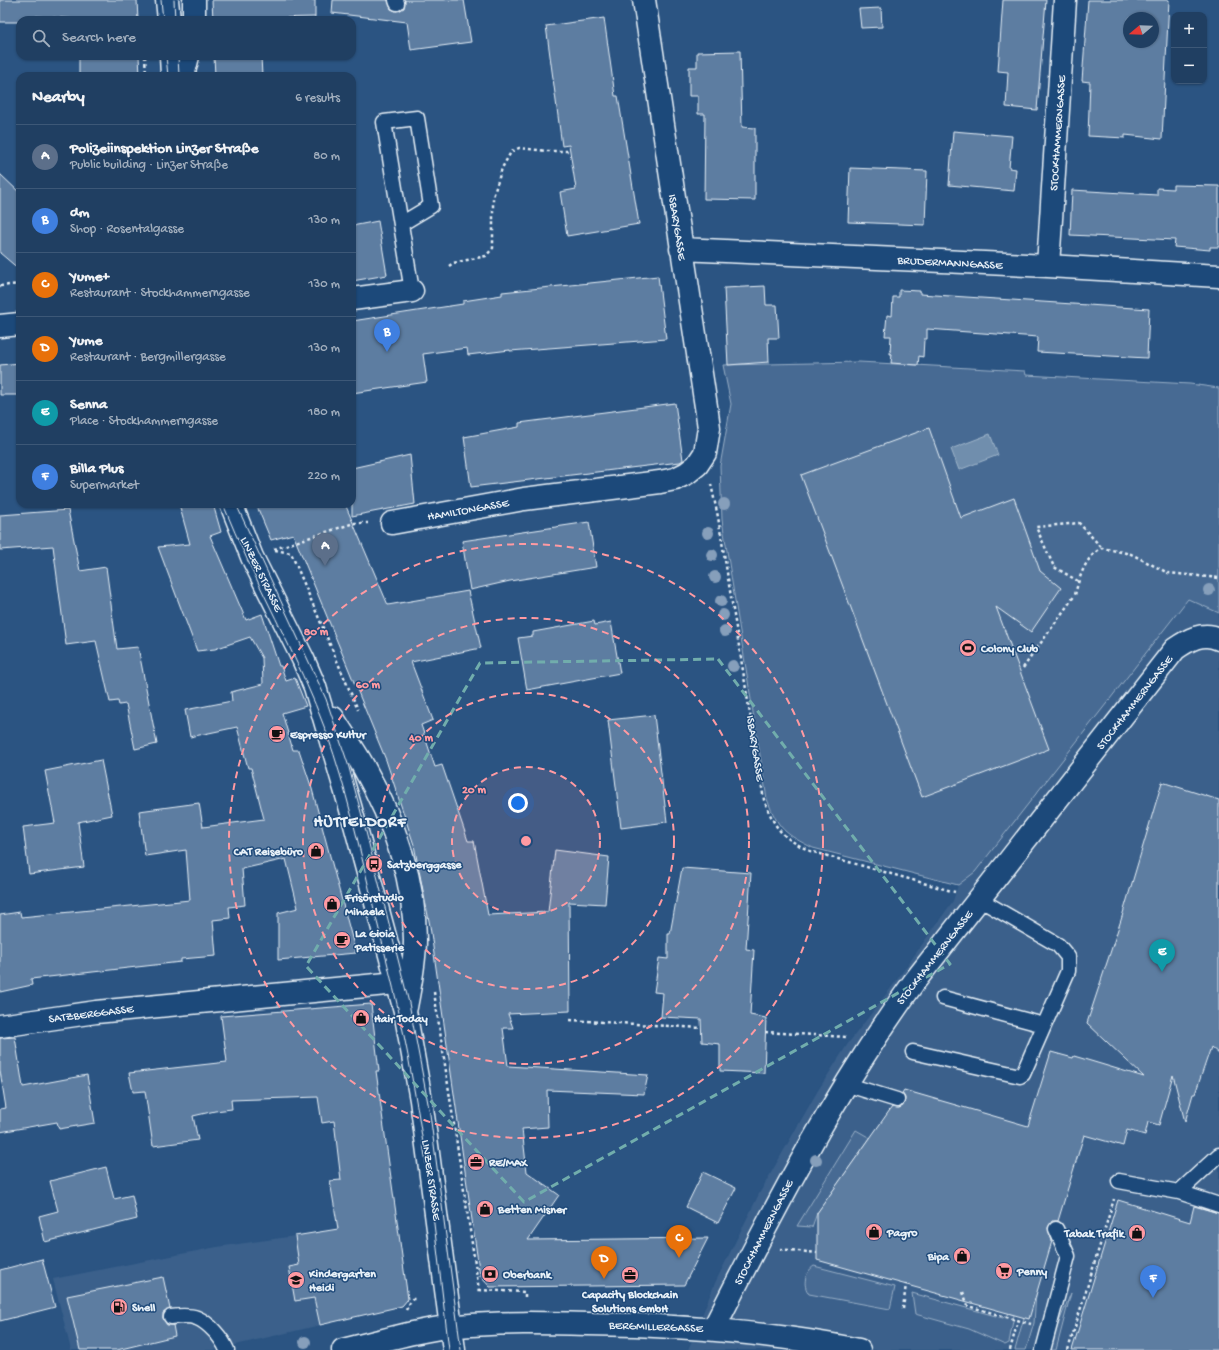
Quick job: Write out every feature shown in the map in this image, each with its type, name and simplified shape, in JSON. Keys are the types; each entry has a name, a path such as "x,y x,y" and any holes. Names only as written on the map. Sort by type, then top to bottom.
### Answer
{"street":[{"path":"167,0 169,16"},
{"path":"194,0 194,16"},
{"name":"ISBARYGASSE","path":"644,0 708,421 708,440 705,454"},
{"name":"STOCKHAMMERNGASSE","path":"1048,266 1065,0"},
{"path":"171,60 172,72"},
{"path":"184,72 187,60"},
{"name":"BRUDERMANNGASSE","path":"682,249 1048,266 1219,276"},
{"path":"356,299 412,292"},
{"path":"0,326 16,324"},
{"name":"HAMILTONGASSE","path":"392,523 524,500 660,482 687,473 705,454"},
{"name":"LINZER STRASSE","path":"233,508 252,557 303,659 315,687 350,806 405,1011 422,1100 454,1350"},
{"name":"STOCKHAMMERNGASSE","path":"714,1328 789,1181 845,1084 914,982 1175,649 1187,640 1200,636 1216,637"},
{"name":"LINZER STRASSE","path":"315,687 362,764 398,845 410,889 415,940 412,974 405,1011"},
{"name":"SATZBERGGASSE","path":"0,1026 96,1012 397,983"},
{"name":"BERGMILLERGASSE","path":"343,1350 452,1326 524,1323 624,1324 714,1328 859,1350"}],"lane":[{"path":"401,224 431,206 418,118 384,122 412,292"},
{"path":"913,1052 1020,1076 1023,1074 1068,971 1068,957 1058,945 979,899"},
{"path":"943,998 1044,1025"},
{"path":"845,1084 897,1100"},
{"path":"1179,1192 1219,1155"},
{"path":"1119,1181 1179,1192 1219,1205"},
{"path":"1043,1350 1068,1256 1056,1229"},
{"path":"171,1317 196,1318 211,1328 227,1350"}],"path":[{"path":"145,60 146,72"},
{"path":"449,266 453,263 486,256 493,248 493,196 502,168 511,152 520,148 547,151 570,151"},
{"path":"0,286 16,284"},
{"name":"ISBARYGASSE","path":"705,454 718,517 764,800 773,823 782,834 792,842 810,851 979,899"},
{"path":"252,557 354,523 392,523"},
{"path":"1078,581 1054,566 1036,526 1079,523 1102,548 1131,554 1168,573 1219,578"},
{"path":"1023,668 1076,595 1078,581 1094,552 1102,548"},
{"path":"433,985 478,1290 525,1292 525,1298"},
{"path":"570,1020 701,1028"},
{"path":"765,1032 874,1039"},
{"path":"1068,1350 1119,1181"},
{"path":"755,1246 817,1253"},
{"path":"902,1309 906,1284"},
{"path":"963,1292 968,1306 991,1312"},
{"path":"406,1311 412,1300 417,1299"},
{"path":"1010,1350 1018,1321"}],"highlighted area":[{"path":"718,659 950,964 524,1202 306,966 480,663"}],"shaded area":[{"path":"859,362 1025,371 1026,375 1190,384 1219,388 1219,1350 688,1350 715,1283 759,1194 817,1092 847,1045 894,984 953,901 958,885 731,404 723,365"},
{"name":"Colony Club","path":"859,362 1025,371 1026,375 1190,384 1219,388 1219,613 1188,599 975,872 958,885 813,848 796,839 784,830 775,817 767,799 722,520 720,466 731,404 723,365"},
{"path":"990,434 998,455 959,470 951,449"},
{"path":"856,1130 870,1138 817,1213 812,1227 797,1226"},
{"path":"295,1236 372,1313 214,1350 71,1350 53,1279 217,1247"},
{"path":"814,1266 895,1287 890,1309 809,1294 805,1283 808,1272"},
{"path":"912,1293 1003,1318 1009,1313 1014,1315 1009,1343 1005,1345 969,1329 915,1314"},
{"path":"1071,1293 1056,1350 1050,1350 1054,1334"},
{"path":"1036,1294 1034,1323 1026,1350 1015,1350 1024,1317"}],"building":[{"path":"0,0 137,0 138,16 16,16 16,22 0,22"},
{"path":"212,0 315,0 315,16 213,16"},
{"path":"333,0 388,0 391,9 396,11 404,8 405,0 464,0 471,42 411,50 407,22 332,13"},
{"path":"1003,0 1046,0 1037,110 1006,107 1008,72 998,71"},
{"path":"1088,0 1169,0 1162,139 1125,135 1125,138 1088,136 1090,82 1082,81"},
{"path":"881,8 882,27 861,28 859,9"},
{"path":"604,18 615,96 618,96 639,224 567,236 560,192 576,189 569,145 562,146 546,26"},
{"path":"740,51 742,127 755,128 755,200 704,199 705,114 698,114 698,96 689,96 689,67 697,67 697,52"},
{"path":"79,60 139,60 140,72 79,72"},
{"path":"214,60 261,60 262,72 215,72"},
{"path":"953,131 1012,136 1009,168 1016,169 1014,191 949,185"},
{"path":"850,168 927,171 925,225 848,222"},
{"path":"0,174 16,189 16,267 0,253"},
{"path":"1173,185 1219,186 1219,247 1210,247 1210,250 1174,247 1175,240 1070,235 1072,190 1157,195 1157,188 1173,189"},
{"path":"378,221 387,275 356,280 356,225"},
{"path":"658,276 666,339 510,350 468,355 467,348 423,354 427,382 356,392 356,320 463,304 463,301 502,295 502,292"},
{"path":"765,286 766,305 777,305 779,338 768,338 769,362 728,365 724,288"},
{"path":"899,290 920,291 920,294 1149,309 1147,358 1037,352 1038,337 927,329 927,339 924,339 923,357 919,356 918,365 891,363 891,336 885,336 887,315 892,316 893,297 899,297"},
{"path":"16,363 16,395 0,395 0,365"},
{"path":"675,403 683,460 680,462 471,487 464,437 519,427 519,423"},
{"path":"929,428 961,518 1014,498 1040,571 1061,588 1031,632 996,607 1049,749 922,797 801,475"},
{"path":"410,455 415,504 352,516 352,508 356,508 356,467"},
{"path":"180,508 214,508 221,532 210,536 246,620 262,614 279,666 281,666 286,681 295,678 306,706 282,713 293,750 299,750 312,789 356,953 278,960 278,913 298,908 286,859 242,869 245,905 229,907 230,918 213,920 216,956 181,959 181,962 31,979 32,985 0,992 0,915 20,912 21,917 190,900 186,850 145,856 139,811 199,803 203,827 264,819 251,768 248,768 237,727 190,737 185,710 232,701 231,692 263,684 262,658 250,637 215,649 197,651 158,547 190,544"},
{"path":"258,508 347,508 388,605 468,591 481,648 411,662 433,720 421,725 435,767 442,765 468,841 474,841 488,915 548,912 555,850 609,857 605,904 569,902 570,1011 508,1014 513,1028 503,1028 508,1066 648,1075 644,1094 547,1090 548,1127 522,1129 527,1172 559,1195 528,1240 708,1238 684,1285 490,1287 480,1276 430,926 414,845 386,760 293,534 271,540"},
{"path":"68,510 80,571 106,567 117,649 138,647 157,744 135,749 126,704 119,705 118,701 110,702 96,641 66,645 53,546 0,550 0,515"},
{"path":"589,522 596,567 510,581 470,590 462,541"},
{"path":"594,621 595,625 611,622 620,673 527,690 518,638 533,636 533,632"},
{"path":"654,715 667,822 621,828 608,720"},
{"path":"101,760 112,815 78,822 84,867 29,874 23,827 55,823 45,771"},
{"path":"1162,782 1219,800 1219,1054 1211,1047 1195,1094 1193,1094 1185,1122 1173,1075 1159,1125 1148,1122 1145,1135 1127,1130 1123,1146 1084,1135 1058,1221 1052,1221 1048,1228 1052,1241 1029,1319 817,1260 817,1213 892,1107 899,1108 903,1106 905,1098 902,1093 904,1090 1028,1126 1051,1052 1073,1058 1074,1056 1144,1077 1087,1023 1121,920"},
{"path":"682,868 751,873 746,949 754,950 750,1015 766,1018 764,1073 720,1071 720,1044 702,1042 701,1019 661,1017 663,993 654,992 659,958 668,959 668,934 670,934"},
{"path":"371,1004 379,1071 376,1071 408,1299 402,1306 320,1325 314,1298 295,1301 289,1267 299,1265 295,1236 338,1229 330,1181 341,1180 334,1121 322,1123 318,1097 231,1100 232,1109 193,1116 198,1140 153,1146 145,1091 133,1092 129,1073 227,1062 221,1016"},
{"path":"15,1037 23,1087 87,1075 95,1123 59,1129 57,1122 0,1132 0,1109 6,1108 0,1071 0,1038"},
{"path":"106,1167 114,1199 132,1195 137,1219 45,1242 39,1216 58,1211 50,1181"},
{"path":"703,1172 736,1188 718,1223 686,1207"},
{"path":"1118,1200 1190,1222 1194,1206 1219,1213 1219,1350 1072,1350"},
{"path":"42,1259 55,1307 0,1321 0,1270"},
{"name":"Shell","path":"163,1277 170,1309 163,1313 163,1318 167,1325 173,1325 175,1336 117,1350 80,1350 67,1296"}],"tram line":[{"path":"161,0 163,16"},
{"path":"174,0 175,16"},
{"path":"166,60 168,72"},
{"path":"178,60 179,72"},
{"path":"225,508 248,562 303,676 327,734 346,796 404,1033 428,1180 449,1350"},
{"path":"238,508 326,699 348,764 362,816 409,1003 430,1114 461,1350"}],"place":[{"name":"dm","path":"387,352"},
{"name":"Polizeiinspektion Linzer Straße","path":"325,566"},
{"name":"Colony Club","path":"968,648"},
{"name":"Espresso Kultur","path":"277,734"},
{"name":"CAT Reisebüro","path":"316,851"},
{"name":"Satzberggasse","path":"374,864"},
{"name":"Frisörstudio Mihaela","path":"332,904"},
{"name":"La Gioia Patisserie","path":"342,940"},
{"name":"Senna","path":"1162,972"},
{"name":"Hair Today","path":"361,1018"},
{"name":"RE/MAX","path":"476,1162"},
{"name":"Betten Misner","path":"485,1209"},
{"name":"Pagro","path":"874,1232"},
{"name":"Tabak Trafik","path":"1137,1233"},
{"name":"Bipa","path":"962,1256"},
{"name":"Yume+","path":"679,1258"},
{"name":"Penny","path":"1004,1271"},
{"name":"Oberbank","path":"490,1274"},
{"name":"Capacity Blockchain Solutions GmbH","path":"630,1275"},
{"name":"Yume","path":"604,1279"},
{"name":"Kindergarten Heidi","path":"296,1280"},
{"name":"Billa Plus","path":"1153,1298"},
{"name":"Shell","path":"119,1307"}],"district":[{"name":"HÜTTELDORF","path":"360,820"}]}
